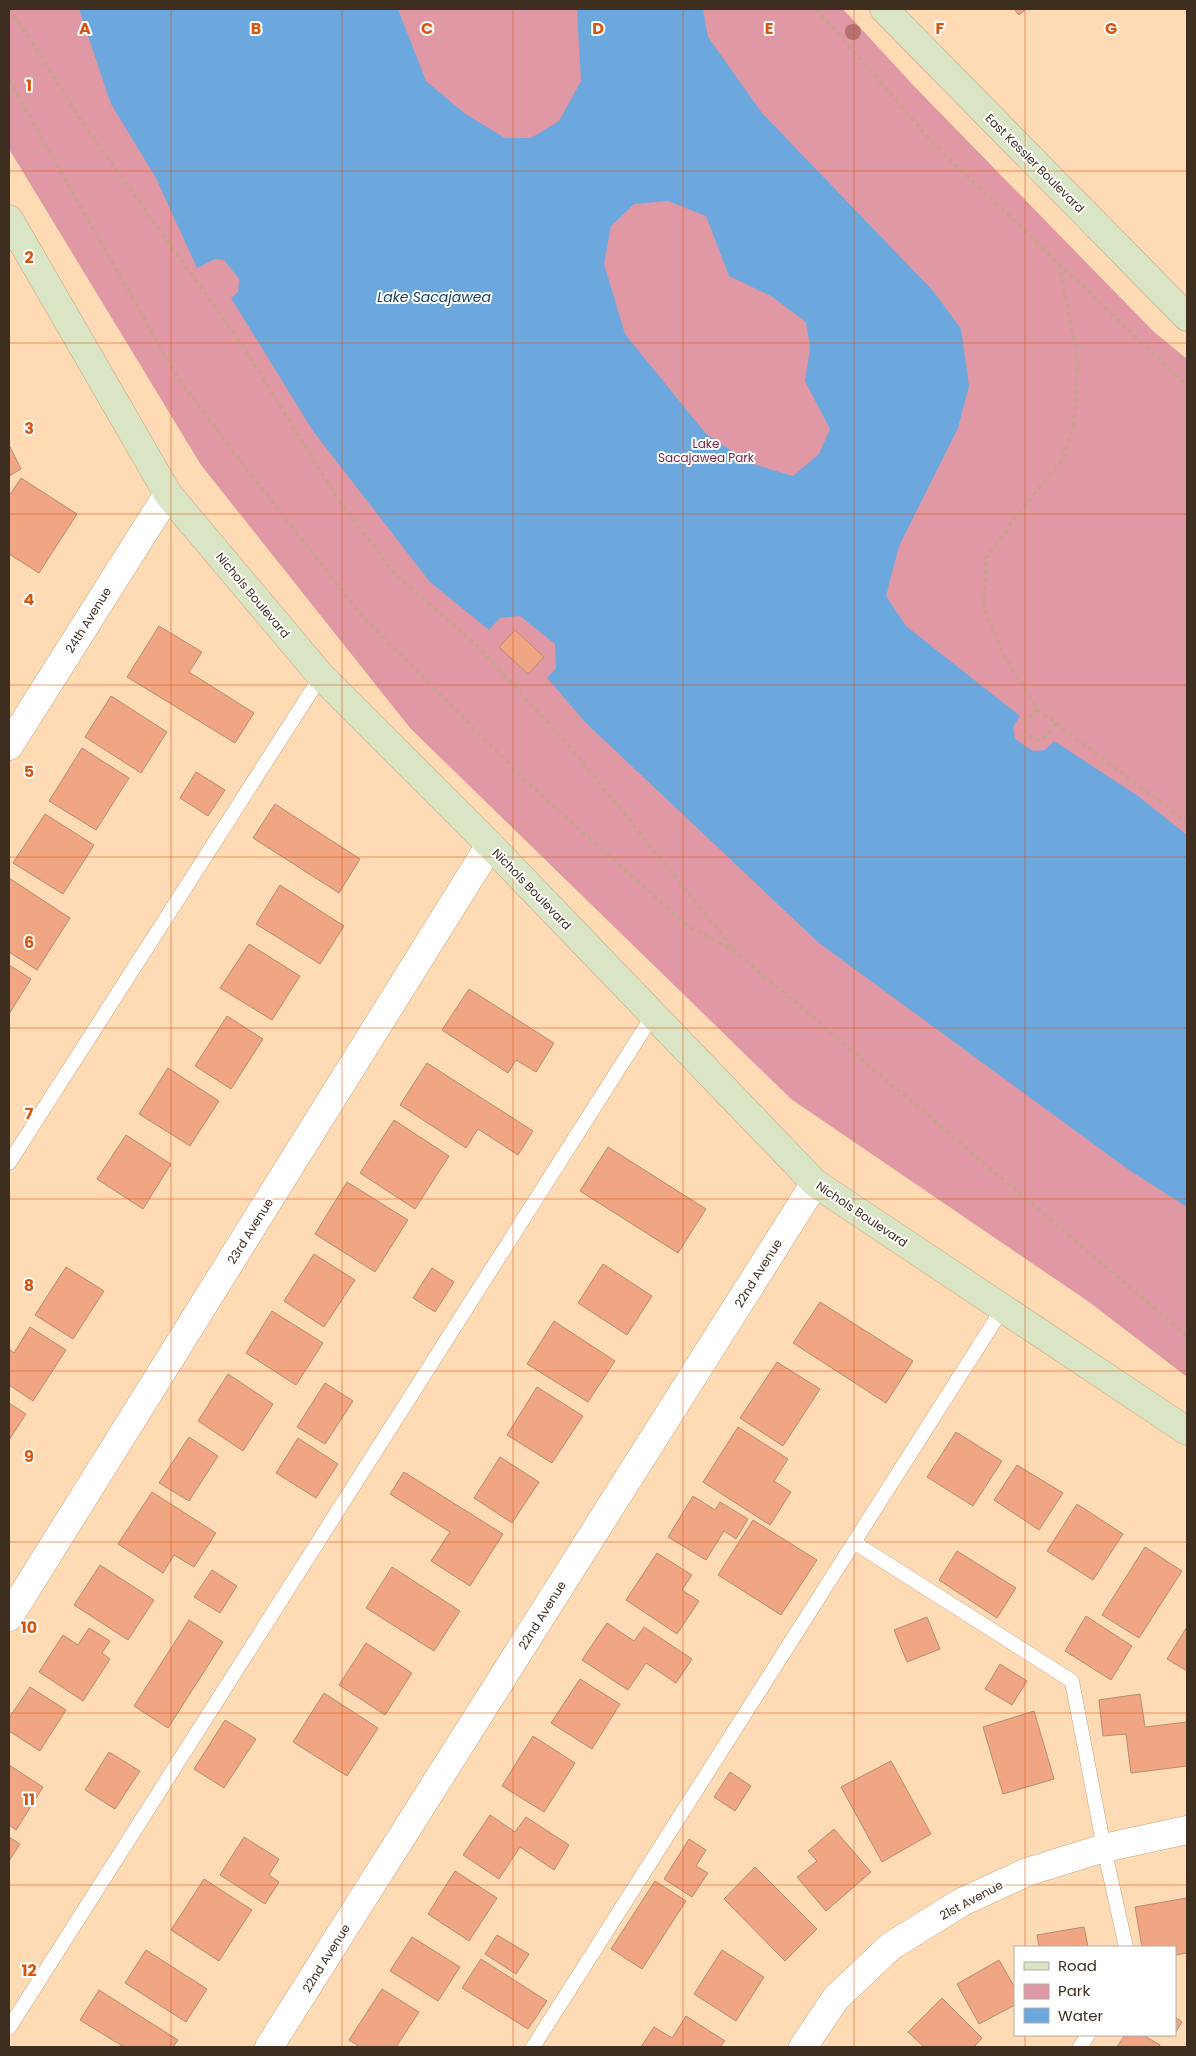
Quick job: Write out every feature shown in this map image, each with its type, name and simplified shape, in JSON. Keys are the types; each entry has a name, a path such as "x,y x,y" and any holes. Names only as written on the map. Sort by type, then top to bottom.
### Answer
{"main road":[{"name":"East Kessler Boulevard","path":"884,9 1187,317"},
{"name":"Nichols Boulevard","path":"9,219 168,494 321,676 490,845 815,1183 1187,1431"}],"street":[{"name":"24th Avenue","path":"9,746 168,494"},
{"name":"23rd Avenue","path":"9,1617 490,845"},
{"name":"22nd Avenue","path":"269,2047 815,1183"},
{"name":"21st Avenue","path":"803,2047 836,1998 891,1946 962,1902 1027,1872 1104,1848 1187,1830"}],"lane":[{"path":"9,1163 321,676"},
{"path":"9,2028 653,1015"},
{"path":"533,2047 1004,1308"},
{"path":"854,1542 1072,1681 1104,1848 1126,1946"},
{"path":"1080,2047 1087,2036"}],"path":[{"path":"9,9 31,40 82,122 243,346 341,504 397,576 476,644 575,753 735,951 1187,1336"},
{"path":"816,9 934,144 1187,386"},
{"path":"9,80 179,380 362,616 534,789 688,926 735,951"},
{"path":"1059,265 1078,358 1074,423 1062,461 1028,501 986,558 984,608 1005,657 1037,709 1187,822"},
{"path":"1037,709 1025,723 1027,733 1035,740 1042,740 1056,723"}],"green space":[{"name":"Lake Sacajawea Park","path":"9,9 843,9 913,85 1153,331 1187,359 1187,1377 1089,1302 791,1099 410,728 201,465 9,149"}],"water":[{"name":"Lake Sacajawea","path":"79,9 398,9 426,81 464,113 505,138 531,138 559,121 581,81 577,9 703,9 708,37 762,113 934,292 961,329 969,386 958,428 899,546 886,596 906,626 1020,716 1013,727 1015,739 1033,751 1045,750 1054,741 1138,796 1187,835 1187,1207 1129,1170 819,943 586,723 547,678 556,668 555,644 520,616 500,618 489,630 430,582 313,431 231,298 238,292 239,279 224,260 215,259 197,268 156,178 111,104","holes":["668,201 706,216 729,276 771,296 806,322 810,348 805,381 830,429 819,454 793,476 750,463 706,434 625,334 604,264 611,226 634,204"]}],"building":[{"path":"1014,9 1026,9 1019,15"},
{"path":"9,445 21,469 9,476"},
{"path":"21,478 77,514 39,573 9,554 9,496"},
{"path":"159,626 202,652 189,672 254,713 235,743 127,677"},
{"path":"515,630 544,657 528,674 499,647"},
{"path":"111,696 167,732 141,773 85,737"},
{"path":"82,748 129,778 96,830 49,801"},
{"path":"196,772 225,790 208,816 180,798"},
{"path":"275,804 360,859 339,893 253,838"},
{"path":"45,814 94,845 63,894 13,863"},
{"path":"9,878 70,918 37,970 9,952"},
{"path":"280,885 344,926 320,964 256,924"},
{"path":"249,944 300,976 272,1020 220,988"},
{"path":"9,965 31,979 9,1014"},
{"path":"469,989 554,1043 536,1072 516,1060 508,1073 442,1030"},
{"path":"227,1016 263,1039 231,1089 195,1066"},
{"path":"427,1063 533,1131 518,1155 478,1129 466,1148 400,1105"},
{"path":"168,1068 219,1101 190,1146 139,1114"},
{"path":"394,1120 449,1156 415,1209 360,1173"},
{"path":"126,1135 171,1164 143,1209 97,1179"},
{"path":"608,1147 706,1209 678,1253 580,1191"},
{"path":"347,1182 408,1220 375,1272 315,1234"},
{"path":"314,1254 355,1280 324,1327 284,1301"},
{"path":"603,1264 652,1296 627,1335 578,1303"},
{"path":"66,1267 104,1291 73,1339 35,1315"},
{"path":"432,1268 454,1282 435,1312 413,1298"},
{"path":"820,1302 913,1361 886,1403 793,1343"},
{"path":"272,1311 323,1343 296,1385 246,1353"},
{"path":"554,1321 615,1361 588,1402 527,1364"},
{"path":"30,1327 66,1350 33,1401 9,1385 9,1349 14,1353"},
{"path":"777,1362 820,1389 783,1446 740,1418"},
{"path":"228,1374 273,1404 243,1451 198,1421"},
{"path":"325,1383 353,1401 325,1444 297,1427"},
{"path":"537,1387 583,1416 552,1463 507,1435"},
{"path":"9,1403 26,1414 9,1440"},
{"path":"738,1427 788,1459 774,1481 791,1492 770,1525 703,1482"},
{"path":"956,1432 1002,1461 973,1506 927,1477"},
{"path":"189,1437 218,1456 189,1501 159,1483"},
{"path":"298,1438 338,1464 316,1498 276,1473"},
{"path":"500,1457 539,1482 512,1523 474,1498"},
{"path":"1017,1465 1063,1493 1039,1530 994,1500"},
{"path":"404,1472 503,1534 470,1586 431,1561 450,1532 390,1494"},
{"path":"152,1492 216,1533 194,1567 174,1555 163,1573 118,1544"},
{"path":"693,1496 715,1510 720,1502 748,1519 736,1539 724,1531 706,1560 668,1537"},
{"path":"1077,1504 1123,1534 1093,1580 1047,1551"},
{"path":"753,1520 817,1560 781,1615 718,1575"},
{"path":"1145,1547 1182,1571 1139,1638 1102,1615"},
{"path":"957,1551 1016,1588 997,1618 939,1580"},
{"path":"657,1553 692,1575 682,1590 699,1601 677,1634 626,1600"},
{"path":"100,1565 154,1600 128,1640 74,1605"},
{"path":"392,1567 460,1611 434,1651 366,1608"},
{"path":"212,1570 237,1586 220,1613 194,1597"},
{"path":"1086,1616 1132,1646 1111,1680 1065,1651"},
{"path":"927,1617 940,1649 907,1662 894,1630"},
{"path":"189,1620 223,1642 168,1728 134,1706"},
{"path":"607,1623 634,1641 644,1627 692,1659 676,1683 646,1663 628,1690 582,1660"},
{"path":"1187,1627 1187,1671 1167,1659"},
{"path":"89,1628 110,1641 102,1653 110,1659 83,1701 39,1672 63,1635 78,1645"},
{"path":"366,1643 412,1673 385,1715 339,1685"},
{"path":"1000,1664 1027,1681 1012,1705 985,1689"},
{"path":"580,1679 620,1704 592,1749 551,1723"},
{"path":"30,1687 66,1710 40,1751 9,1731 9,1718"},
{"path":"324,1693 378,1728 347,1776 293,1742"},
{"path":"1140,1694 1145,1727 1187,1722 1187,1766 1131,1773 1126,1734 1103,1736 1099,1700"},
{"path":"1034,1711 1054,1779 1003,1794 983,1727"},
{"path":"225,1720 256,1739 224,1788 194,1769"},
{"path":"533,1736 575,1763 544,1812 502,1786"},
{"path":"109,1752 140,1771 115,1809 85,1790"},
{"path":"891,1761 931,1834 882,1862 841,1787"},
{"path":"9,1765 43,1787 16,1830 9,1825"},
{"path":"730,1772 751,1786 735,1811 714,1797"},
{"path":"490,1815 515,1832 526,1817 569,1845 554,1870 520,1847 499,1879 463,1855"},
{"path":"834,1829 871,1872 826,1911 797,1877 817,1861 808,1851"},
{"path":"9,1837 20,1844 9,1861"},
{"path":"244,1837 279,1859 269,1875 279,1882 265,1904 220,1875"},
{"path":"689,1839 706,1850 696,1866 708,1873 692,1897 664,1879"},
{"path":"755,1867 817,1929 785,1961 724,1899"},
{"path":"455,1871 497,1898 469,1941 428,1914"},
{"path":"204,1879 252,1910 219,1961 171,1930"},
{"path":"655,1881 686,1901 642,1969 611,1949"},
{"path":"1187,1898 1187,1953 1176,1955 1176,1946 1142,1946 1135,1907"},
{"path":"1084,1927 1088,1946 1039,1946 1037,1935"},
{"path":"497,1935 529,1954 516,1974 485,1954"},
{"path":"412,1937 460,1967 438,2001 390,1971"},
{"path":"146,1950 207,1989 186,2022 125,1983"},
{"path":"722,1950 764,1977 736,2021 694,1994"},
{"path":"481,1959 547,2001 528,2029 462,1988"},
{"path":"999,1960 1014,1986 1014,2006 979,2024 957,1984"},
{"path":"382,1989 419,2012 396,2047 360,2047 349,2040"},
{"path":"99,1990 178,2040 173,2047 124,2047 80,2020"},
{"path":"942,1998 982,2038 974,2047 924,2047 908,2032"},
{"path":"686,2016 725,2041 720,2047 641,2047 654,2027 672,2038"},
{"path":"1176,2018 1182,2022 1176,2031"},
{"path":"1124,2036 1145,2036 1160,2045 1159,2047 1117,2047"}]}
